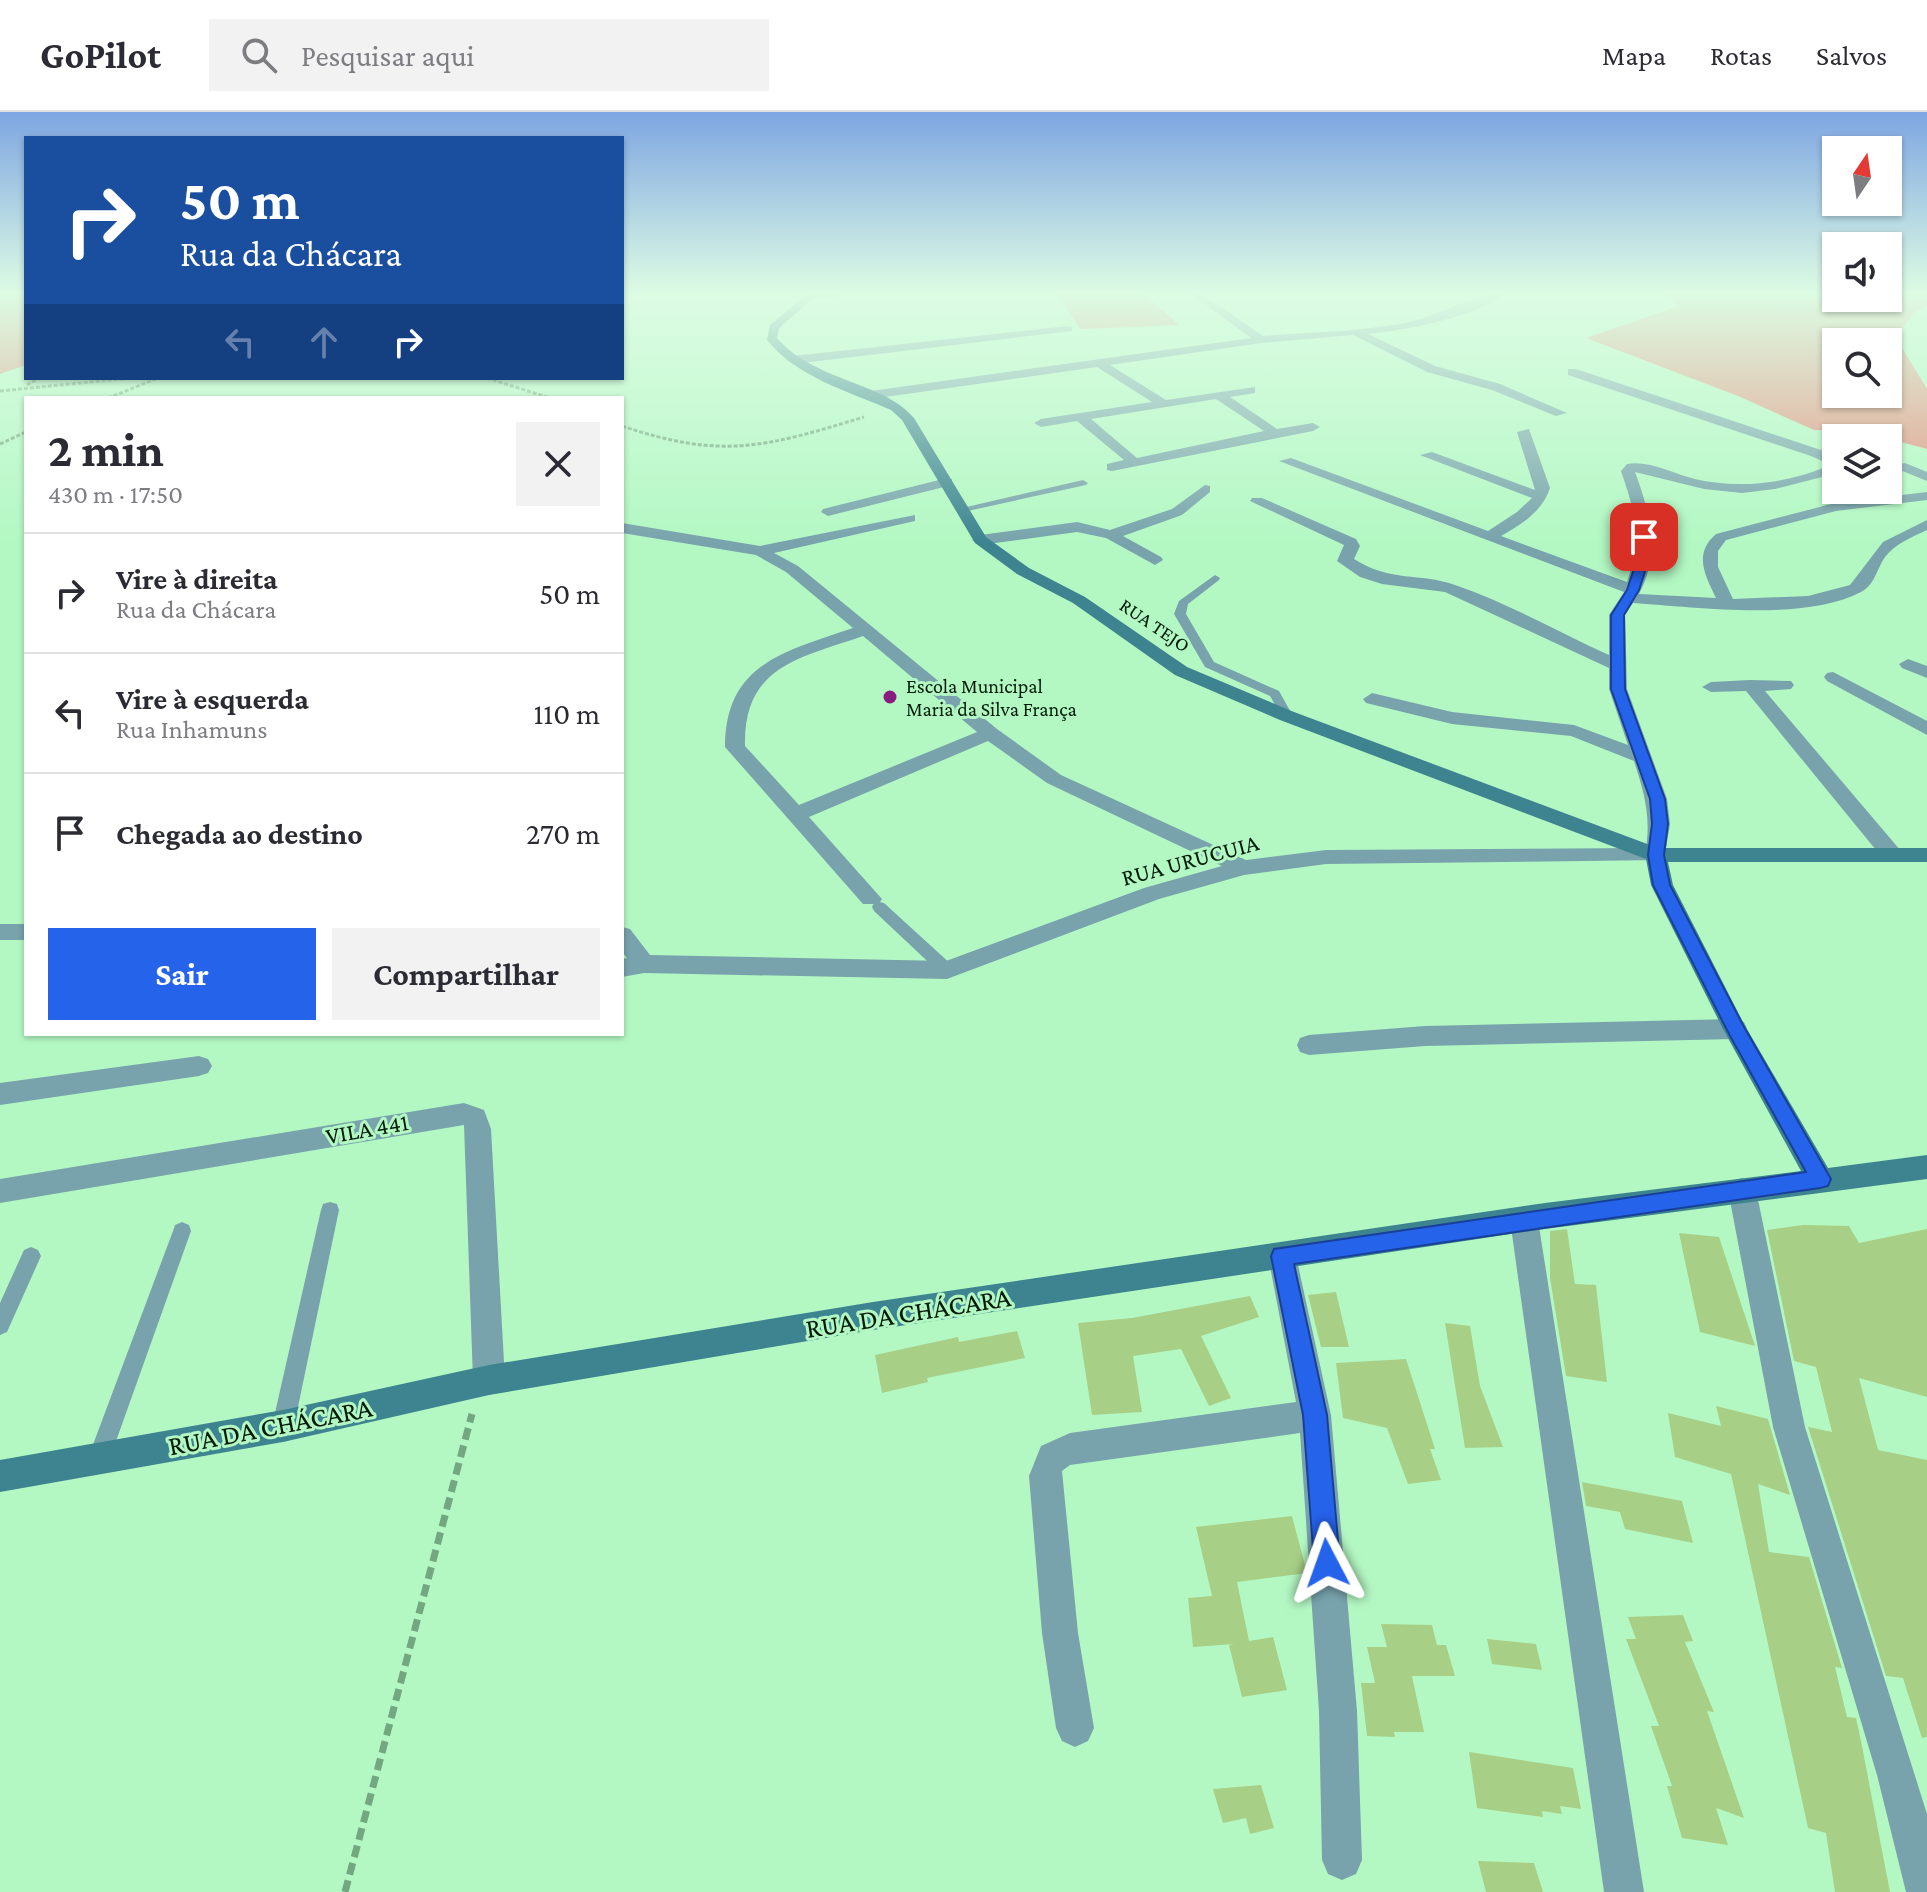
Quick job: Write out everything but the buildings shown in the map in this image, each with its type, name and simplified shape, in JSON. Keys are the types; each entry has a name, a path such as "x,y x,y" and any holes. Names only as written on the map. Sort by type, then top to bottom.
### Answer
{"street":[{"name":"RUA TEJO","path":"831,377 896,407 907,418 980,540 1023,571 1079,600 1181,671 1287,716 1656,855"},
{"path":"871,395 999,377"},
{"path":"1121,377 1164,404"},
{"path":"1460,377 1496,387 1561,413"},
{"path":"1587,377 1816,453 1827,458 1832,467 1762,488 1742,489 1705,486 1632,467 1628,471 1641,507 1645,553 1631,594 1617,615 1618,689 1657,799 1660,824 1656,855 1662,885 1735,1029 1820,1179"},
{"path":"1041,423 1251,390"},
{"path":"1220,396 1275,433"},
{"path":"1080,417 1133,461"},
{"path":"1112,467 1313,427"},
{"path":"1491,535 1507,527 1542,497 1543,488 1524,432"},
{"path":"1427,455 1542,497"},
{"path":"1286,461 1491,535 1631,594 1726,602 1810,601 1856,588 1868,577 1871,566 1884,548 1927,525"},
{"path":"1905,467 1927,477"},
{"path":"828,512 947,482"},
{"path":"1111,535 1177,512 1205,489"},
{"path":"1726,602 1707,554 1711,544 1721,537 1835,507 1927,496"},
{"path":"1257,501 1351,542 1345,561 1366,574 1410,585 1449,588 1617,665"},
{"path":"760,551 910,518"},
{"path":"980,540 1077,527 1111,535 1155,560"},
{"path":"624,528 760,551 792,569 990,733 1054,779 1244,868"},
{"path":"868,629 775,663 754,678 740,698 732,728 735,747 875,903"},
{"path":"1908,664 1927,673"},
{"path":"1833,677 1927,729"},
{"path":"1750,685 1893,856"},
{"path":"1711,687 1785,685"},
{"path":"1372,699 1452,718 1574,731 1643,758"},
{"path":"794,815 990,733"},
{"name":"RUA URUCUIA","path":"633,966 947,970 1152,893 1244,868 1326,857 1927,855"},
{"path":"0,932 24,932"},
{"path":"624,941 633,966"},
{"path":"1309,1045 1425,1036 1735,1029"},
{"path":"0,1094 199,1066"},
{"name":"VILA 441","path":"0,1191 442,1116 464,1114 475,1118 478,1129 484,1382"},
{"name":"RUA DA CHÁCARA","path":"0,1476 283,1426 484,1382 873,1316 1524,1220 1927,1167"},
{"path":"1742,1190 1789,1426 1843,1610 1912,1823 1926,1892"},
{"path":"1524,1220 1624,1892"},
{"path":"1282,1256 1315,1415 1338,1711 1342,1860"},
{"path":"1075,1728 1060,1633 1045,1476 1047,1462 1054,1454 1070,1449 1315,1415"}],"lane":[{"path":"963,509 1083,483"},
{"path":"1215,578 1183,603 1180,614 1209,664 1275,694 1287,716"},
{"path":"875,903 947,970"},
{"path":"283,1426 330,1210"},
{"path":"99,1458 182,1231"},
{"path":"0,1325 31,1256"}],"path":[{"path":"23,387 35,380"},
{"path":"0,391 107,380"},
{"path":"113,396 153,380"},
{"path":"493,380 544,396"},
{"path":"624,427 689,448 729,450 772,445 896,407"},
{"path":"0,444 24,433"},
{"path":"345,1892 484,1382"}],"shaded area":[{"path":"1688,377 1822,377 1822,408 1902,408 1902,377 1920,377 1927,389 1927,449 1902,442 1902,424 1822,424 1822,430 1814,430"}],"place":[{"name":"Escola Municipal Maria da Silva França","path":"890,697"}],"route":[{"path":"1327,1563 1315,1415 1282,1256 1820,1179 1735,1029 1662,885 1656,855 1660,824 1657,799 1618,689 1615,632 1617,615 1633,590 1645,553 1644,537"}]}
